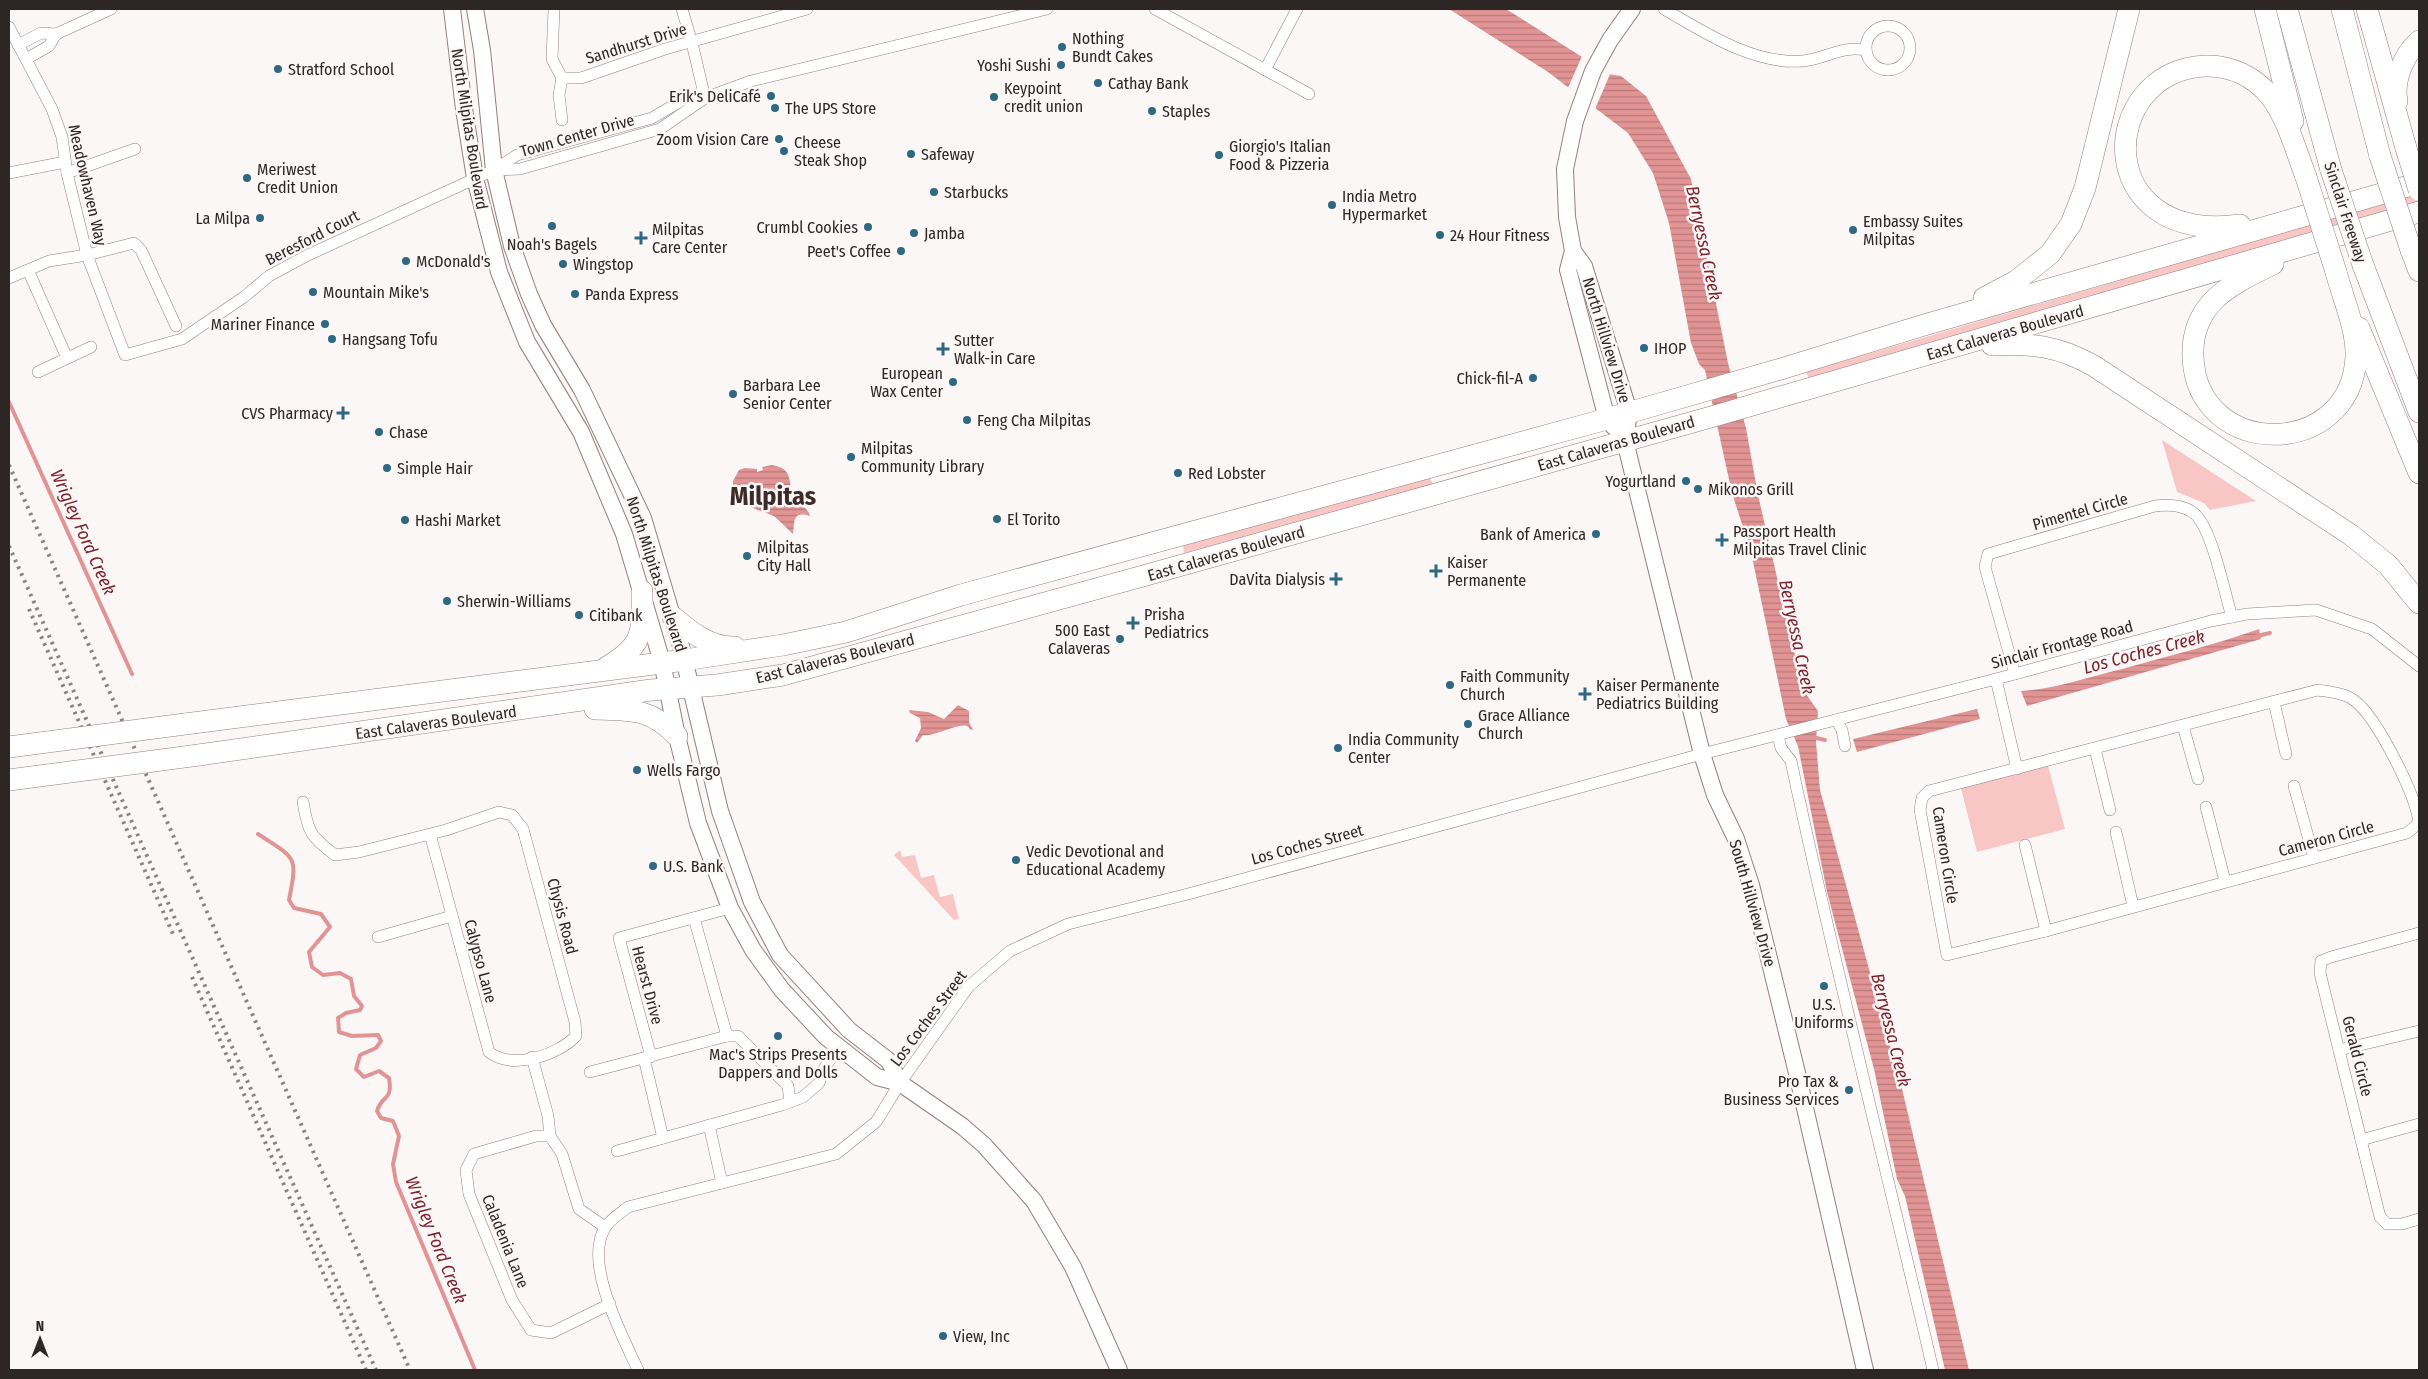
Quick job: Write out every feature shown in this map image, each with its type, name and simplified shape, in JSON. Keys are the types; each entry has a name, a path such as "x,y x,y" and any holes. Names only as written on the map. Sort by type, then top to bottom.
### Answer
{"highway":[{"path":"1924,325 1999,292 2050,254 2062,239 2079,206 2085,188 2129,9"},
{"path":"2265,9 2306,177"},
{"name":"Sinclair Freeway","path":"2287,9 2419,412"},
{"path":"2301,9 2326,104 2338,168"},
{"path":"2342,9 2380,156 2419,271"},
{"path":"2367,9 2419,190"},
{"path":"2406,148 2397,97 2397,84 2405,58 2419,41"},
{"path":"2310,215 2223,227 2205,227 2176,221 2152,208 2136,188 2127,165 2126,140 2128,128 2138,104 2158,83 2171,75 2191,68 2213,66 2226,68 2253,80 2271,98 2284,120 2306,177 2336,272 2356,344 2354,373 2342,400 2332,412 2319,422 2291,434 2259,434 2234,425 2210,404 2196,379 2192,350 2198,323 2205,311 2223,292 2318,241"},
{"name":"East Calaveras Boulevard","path":"9,747 685,660 783,645 846,632 961,594 1608,419 1924,325 2419,183"},
{"name":"East Calaveras Boulevard","path":"9,780 783,674 1153,574 1743,408 2419,212"},
{"path":"2369,263 2419,377"},
{"path":"2336,272 2419,473"},
{"path":"1954,347 2028,344 2061,350 2078,356 2351,535 2388,565 2419,603"},
{"path":"603,670 624,657 635,647 641,630 642,592"},
{"path":"673,616 706,641 727,647 783,645"},
{"path":"542,706 643,712 665,724 677,736"}],"main road":[{"name":"North Milpitas Boulevard","path":"452,9 464,110 475,178 499,272 524,334 581,432 624,534 662,662 677,736 698,823 730,908 753,950 782,990 826,1037 877,1077 900,1083"},
{"name":"North Milpitas Boulevard","path":"475,9 482,50 494,170 512,246 529,294 543,325 586,398 643,518 685,660 720,811 758,913 780,955 849,1030 889,1061 900,1083"},
{"name":"North Hillview Drive","path":"1625,441 1608,419 1568,270 1573,251 1567,217 1565,169 1577,115 1594,71 1604,50 1632,9"},
{"name":"North Hillview Drive","path":"1573,251 1584,266 1629,412 1625,441"},
{"name":"South Hillview Drive","path":"1625,441 1702,754 1716,795 1736,839 1751,885 1799,1082 1865,1370"},
{"path":"900,1083 962,1126 978,1140 1034,1201 1073,1268 1118,1370"}],"street":[{"path":"18,44 41,33 56,34 111,9"},
{"path":"554,9 552,59 562,78 559,95 562,120"},
{"path":"682,9 705,98"},
{"name":"Sandhurst Drive","path":"562,78 581,78 665,49 692,43 807,9"},
{"name":"Town Center Drive","path":"494,170 520,169 660,128 705,98 751,81 1012,13 1047,9"},
{"path":"1154,9 1309,94"},
{"path":"1264,70 1297,9"},
{"path":"1664,9 1718,39 1748,52 1775,59 1803,61 1847,48 1866,50"},
{"name":"Meadowhaven Way","path":"9,28 52,109 62,137 66,167 87,255 125,354"},
{"path":"26,59 49,46 56,34"},
{"path":"9,173 66,167 135,149"},
{"name":"Beresford Court","path":"125,354 182,339 244,297 269,276 308,255 494,170"},
{"path":"9,278 49,261 87,255 134,243 141,250 176,326"},
{"path":"28,270 67,358"},
{"path":"38,372 91,347"},
{"name":"Pimentel Circle","path":"2015,674 1985,567 1988,554 2155,506 2179,506 2194,514 2206,528 2232,617"},
{"name":"Sinclair Frontage Road","path":"1702,754 2232,617 2316,610 2372,629 2419,666"},
{"path":"1996,679 2018,770"},
{"name":"Cameron Circle","path":"2318,690 2337,693 2353,699 2370,715 2416,804 2419,823 2407,833 2046,931 1947,955 1920,810 1922,798 1929,791 2018,770 2318,690"},
{"path":"2274,702 2286,754"},
{"path":"1834,720 1842,730 1845,746"},
{"path":"2183,726 2198,779"},
{"path":"1779,734 1781,748 1791,761 1842,994 1873,1124 1894,1200 1933,1370"},
{"path":"2095,749 2110,810"},
{"name":"Los Coches Street","path":"604,1227 628,1207 836,1154 876,1122 900,1083 969,986 1010,951 1068,924 1702,754"},
{"path":"2294,786 2314,858"},
{"name":"Chysis Road","path":"302,802 307,828 321,845 335,855 359,852 430,834 499,812 512,815 522,829 575,1022 576,1036 567,1045 556,1051 532,1057"},
{"path":"2206,807 2225,881"},
{"path":"2116,832 2133,906"},
{"name":"Calypso Lane","path":"430,834 489,1052 497,1058 507,1061 532,1057"},
{"path":"2025,845 2046,931"},
{"name":"Hearst Drive","path":"648,1058 619,938 730,908"},
{"path":"378,936 452,916"},
{"path":"694,918 727,1036"},
{"name":"Gerald Circle","path":"2419,933 2321,961 2320,972 2380,1217 2387,1224 2419,1219"},
{"path":"2340,1050 2419,1031"},
{"path":"590,1072 727,1036 738,1036 788,1086 790,1102"},
{"path":"617,1151 803,1097 819,1083 824,1069 838,1047"},
{"path":"532,1057 548,1116 550,1136 562,1154 579,1210 604,1227 598,1251 602,1283 622,1336 638,1370"},
{"path":"648,1058 663,1138"},
{"path":"2361,1140 2419,1124"},
{"path":"709,1125 722,1182"},
{"name":"Caladenia Lane","path":"550,1136 536,1136 474,1154 466,1170 469,1194 512,1300 531,1330 551,1333 610,1304"}],"shaded area":[{"path":"1449,9 1506,9 1609,74 1621,76 1646,96 1691,179 1728,363 1746,428 1758,495 1803,690 1818,711 1816,742 1820,790 1903,1093 1969,1370 1945,1370 1905,1196 1897,1179 1874,1069 1827,892 1798,746 1786,719 1751,552 1732,493 1705,370 1699,364 1691,343 1669,223 1653,173 1628,133 1548,72"},
{"path":"2419,193 2419,201 1809,379 1806,372"},
{"path":"2162,440 2256,501 2210,510 2204,503 2177,492"},
{"path":"772,465 780,467 787,474 792,493 810,516 797,516 794,522 793,534 774,516 745,505 745,502 754,500 753,495 741,497 733,491 733,481 739,470 745,468 757,469 757,472 763,470 762,467"},
{"path":"1430,477 1433,485 1184,553 1183,545"},
{"path":"2259,629 2261,639 2027,706 2021,691 2072,682"},
{"path":"958,705 969,711 969,722 973,730 967,726 958,726 934,734 923,735 917,743 915,741 921,728 920,718 910,713 909,710 928,712 944,719"},
{"path":"1977,709 1980,719 1857,752 1853,739"},
{"path":"2047,762 2065,829 1977,852 1960,784"},
{"path":"900,850 902,857 915,855 921,878 934,875 940,897 953,894 959,919 954,920 894,855"}],"pier":[{"path":"1583,54 1611,72 1595,109 1567,90"}],"waterway":[{"name":"Wrigley Ford Creek","path":"9,402 132,674"},
{"name":"Los Coches Creek","path":"2257,636 2270,633"},
{"name":"Los Coches Creek","path":"1812,737 1825,740"},
{"name":"Wrigley Ford Creek","path":"258,834 287,854 291,860 293,874 289,900 294,908 321,914 330,927 309,952 312,967 323,975 340,973 351,979 354,996 362,1006 360,1010 346,1013 338,1018 339,1032 352,1036 378,1035 381,1041 376,1048 360,1055 356,1069 364,1077 379,1071 389,1078 390,1091 377,1111 381,1118 393,1121 399,1136 393,1164 396,1182 475,1370"}],"railway":[{"path":"9,465 410,1370"},
{"path":"9,546 376,1370"},
{"path":"29,609 173,934"},
{"path":"192,977 366,1370"}],"place":[{"name":"Nothing Bundt Cakes","path":"1062,47"},
{"name":"Yoshi Sushi","path":"1061,65"},
{"name":"Stratford School","path":"278,69"},
{"name":"Cathay Bank","path":"1098,83"},
{"name":"Erik's DeliCafé","path":"771,96"},
{"name":"Keypoint credit union","path":"994,97"},
{"name":"The UPS Store","path":"775,108"},
{"name":"Staples","path":"1152,111"},
{"name":"Zoom Vision Care","path":"779,139"},
{"name":"Cheese Steak Shop","path":"784,151"},
{"name":"Safeway","path":"911,154"},
{"name":"Giorgio's Italian Food & Pizzeria","path":"1219,155"},
{"name":"Meriwest Credit Union","path":"247,178"},
{"name":"Starbucks","path":"934,192"},
{"name":"India Metro Hypermarket","path":"1332,205"},
{"name":"La Milpa","path":"260,218"},
{"name":"Noah's Bagels","path":"552,226"},
{"name":"Crumbl Cookies","path":"868,227"},
{"name":"Embassy Suites Milpitas","path":"1853,230"},
{"name":"Jamba","path":"914,233"},
{"name":"24 Hour Fitness","path":"1440,235"},
{"name":"Milpitas Care Center","path":"641,238"},
{"name":"Peet's Coffee","path":"901,251"},
{"name":"McDonald's","path":"406,261"},
{"name":"Wingstop","path":"563,264"},
{"name":"Mountain Mike's","path":"313,292"},
{"name":"Panda Express","path":"575,294"},
{"name":"Mariner Finance","path":"325,324"},
{"name":"Hangsang Tofu","path":"332,339"},
{"name":"IHOP","path":"1644,348"},
{"name":"Sutter Walk-in Care","path":"943,349"},
{"name":"Chick-fil-A","path":"1533,378"},
{"name":"European Wax Center","path":"953,382"},
{"name":"Barbara Lee Senior Center","path":"733,394"},
{"name":"CVS Pharmacy","path":"343,413"},
{"name":"Feng Cha Milpitas","path":"967,420"},
{"name":"Chase","path":"379,432"},
{"name":"Milpitas Community Library","path":"851,457"},
{"name":"Simple Hair","path":"387,468"},
{"name":"Red Lobster","path":"1178,473"},
{"name":"Yogurtland","path":"1686,481"},
{"name":"Mikonos Grill","path":"1698,489"},
{"name":"El Torito","path":"997,519"},
{"name":"Hashi Market","path":"405,520"},
{"name":"Bank of America","path":"1596,534"},
{"name":"Passport Health Milpitas Travel Clinic","path":"1722,540"},
{"name":"Milpitas City Hall","path":"747,556"},
{"name":"Kaiser Permanente","path":"1436,571"},
{"name":"DaVita Dialysis","path":"1336,579"},
{"name":"Sherwin-Williams","path":"447,601"},
{"name":"Citibank","path":"579,615"},
{"name":"Prisha Pediatrics","path":"1133,623"},
{"name":"500 East Calaveras","path":"1120,639"},
{"name":"Faith Community Church","path":"1450,685"},
{"name":"Kaiser Permanente Pediatrics Building","path":"1585,694"},
{"name":"Grace Alliance Church","path":"1468,724"},
{"name":"India Community Center","path":"1338,748"},
{"name":"Wells Fargo","path":"637,770"},
{"name":"Vedic Devotional and Educational Academy","path":"1016,860"},
{"name":"U.S. Bank","path":"653,866"},
{"name":"U.S. Uniforms","path":"1824,986"},
{"name":"Mac's Strips Presents Dappers and Dolls","path":"778,1036"},
{"name":"Pro Tax & Business Services","path":"1849,1090"},
{"name":"View, Inc","path":"943,1336"}],"district":[{"name":"Milpitas","path":"773,496"}],"water label":[{"name":"Berryessa Creek","path":"1704,243"},
{"name":"Berryessa Creek","path":"1797,637"},
{"name":"Berryessa Creek","path":"1891,1030"}]}
